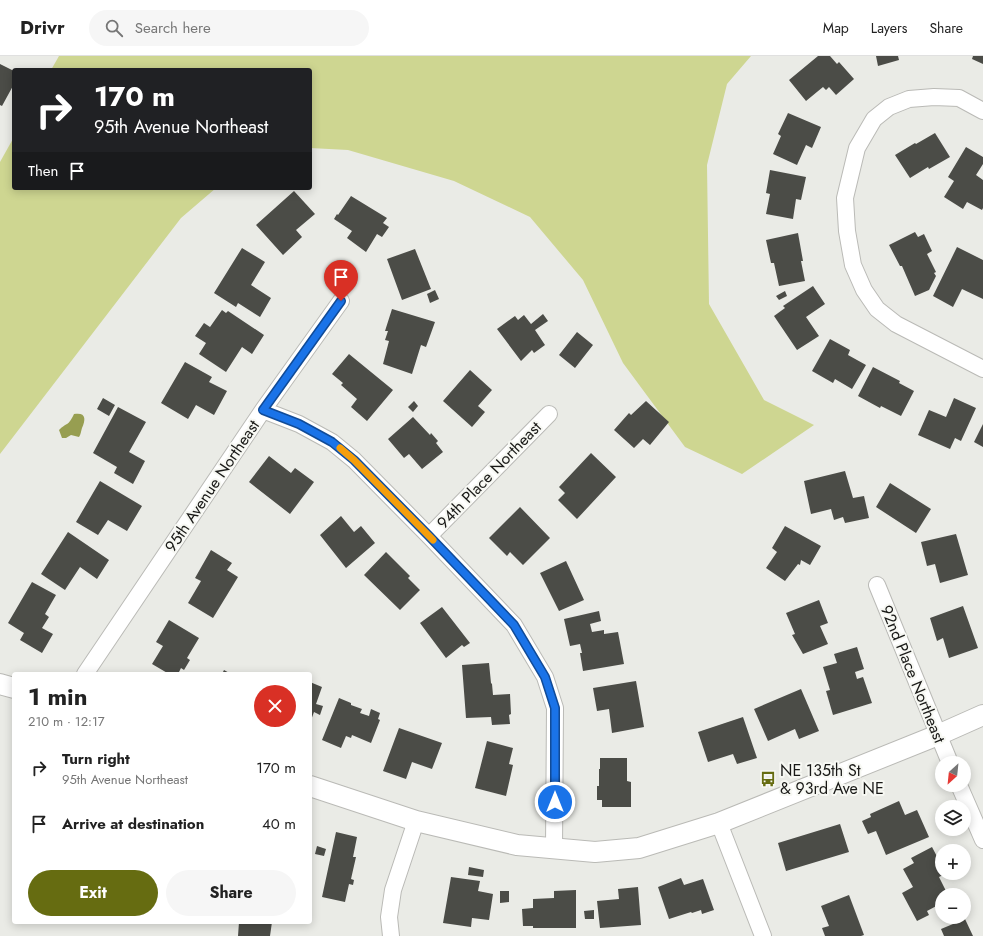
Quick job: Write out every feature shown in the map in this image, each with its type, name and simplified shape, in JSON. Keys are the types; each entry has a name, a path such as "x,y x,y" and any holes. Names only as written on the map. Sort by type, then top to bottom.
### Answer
{"street":[{"path":"983,110 959,98 934,96 908,99 889,107 874,120 857,148 845,198 847,231 853,265 864,290 877,309 896,324 983,369"},
{"name":"95th Avenue Northeast","path":"86,672 263,410 341,301"},
{"path":"263,410 299,424 332,442 354,460 514,625 545,677 555,708 554,849"},
{"name":"94th Place Northeast","path":"429,536 549,414"},
{"name":"92nd Place Northeast","path":"877,586 947,756"},
{"path":"0,684 12,687"},
{"path":"312,787 416,821 517,845 595,852 639,848 719,823 938,735 983,715"},
{"path":"962,792 983,840"},
{"path":"390,936 389,917 393,890 416,821"},
{"path":"719,823 762,936"}],"shaded area":[{"path":"59,56 751,56 727,84 707,165 709,304 764,400 814,425 742,474 685,447 623,363 583,280 530,217 454,181 348,150 312,148 312,68 52,68"},
{"path":"12,141 12,190 214,190 181,218 0,454 0,162"},
{"path":"74,414 81,414 84,417 80,436 71,435 66,438 62,438 59,430 69,423"}],"building":[{"path":"818,56 830,56 837,64 839,62 854,79 836,95 829,87 826,90 823,87 806,101 789,80"},
{"path":"876,56 898,56 899,60 878,66"},
{"path":"973,56 983,56 983,64 972,59"},
{"path":"0,64 12,70 12,88 2,106 0,105"},
{"path":"788,113 821,127 812,148 806,145 797,165 773,154 781,136 778,134"},
{"path":"935,133 950,157 929,169 928,167 910,178 895,155"},
{"path":"966,147 983,157 983,164 976,175 983,180 982,210 967,202 963,209 944,197 954,181 948,177"},
{"path":"770,170 806,177 801,200 796,199 793,219 766,214 770,194 766,193"},
{"path":"294,191 315,214 296,230 302,237 283,255 256,225"},
{"path":"351,196 387,218 383,223 389,227 382,237 377,234 366,252 347,238 352,231 334,219"},
{"path":"915,232 918,237 924,234 932,251 927,254 936,272 934,273 936,276 929,290 915,296 902,266 900,266 889,245"},
{"path":"798,233 805,281 779,286 774,263 771,263 766,240"},
{"path":"957,247 983,260 983,299 962,289 953,307 933,296"},
{"path":"242,248 265,262 251,285 271,298 260,317 238,303 236,307 214,293"},
{"path":"415,249 431,289 402,300 387,259"},
{"path":"813,286 825,304 806,317 819,336 797,350 774,316 785,308 783,306"},
{"path":"435,290 439,299 430,303 427,294"},
{"path":"785,291 787,296 779,300 776,296"},
{"path":"392,309 435,322 426,347 421,345 412,374 383,364 389,341 385,340 388,331 385,331"},
{"path":"222,310 226,313 228,311 264,335 252,354 242,347 226,372 199,354 206,343 195,336 204,323 210,327"},
{"path":"543,314 548,321 535,330 545,345 534,353 532,350 521,361 497,329 515,316 518,320 524,315 531,324"},
{"path":"577,332 593,345 575,368 559,355"},
{"path":"830,339 850,350 848,355 866,365 852,389 835,379 833,383 812,371"},
{"path":"349,354 393,390 367,421 351,407 357,399 341,385 343,383 332,374"},
{"path":"185,362 212,377 209,382 227,391 214,415 196,405 188,419 161,403"},
{"path":"873,367 900,381 899,383 914,391 901,416 881,406 880,408 858,396"},
{"path":"470,370 492,390 478,406 485,412 472,427 443,401"},
{"path":"103,398 115,405 109,416 97,409"},
{"path":"954,398 976,408 961,441 955,438 950,449 918,435 929,410 946,417"},
{"path":"414,401 418,406 413,412 408,407"},
{"path":"646,401 669,422 650,445 643,439 634,448 614,430 629,413 631,415"},
{"path":"118,407 146,422 129,452 145,461 133,484 114,473 117,467 93,453"},
{"path":"413,417 430,435 431,433 438,441 436,443 443,452 422,469 409,454 404,458 388,439"},
{"path":"983,424 983,447 974,442"},
{"path":"591,453 616,477 577,519 558,500 565,493 559,487"},
{"path":"269,456 291,473 295,468 314,482 290,514 249,482"},
{"path":"845,471 853,498 864,496 869,518 845,523 843,517 834,520 831,509 811,514 804,481"},
{"path":"100,481 142,506 127,531 108,520 98,535 76,522"},
{"path":"890,483 931,509 916,533 876,507"},
{"path":"520,507 550,538 523,565 510,552 507,556 489,538"},
{"path":"341,516 354,532 361,526 375,543 346,568 320,535"},
{"path":"785,526 821,546 810,565 801,560 800,565 798,564 785,581 766,568 777,552 772,548"},
{"path":"68,532 109,560 97,579 80,567 65,590 41,574"},
{"path":"956,534 968,575 940,583 935,564 927,566 921,542"},
{"path":"211,550 232,563 227,570 238,577 213,618 188,603 201,581 195,578"},
{"path":"386,552 410,576 408,578 420,590 400,610 364,575"},
{"path":"566,561 584,600 559,611 540,573"},
{"path":"32,582 56,595 45,614 49,617 42,628 53,634 42,653 20,640 24,633 8,623"},
{"path":"819,600 828,623 820,626 828,644 803,654 792,635 795,634 786,613"},
{"path":"963,606 978,648 949,658 943,638 937,641 930,618"},
{"path":"442,607 470,643 464,647 462,645 446,658 420,623"},
{"path":"599,611 601,621 590,624 592,632 604,630 604,634 618,632 624,664 583,671 580,644 570,646 564,619"},
{"path":"169,620 199,638 187,658 190,660 184,670 181,668 179,672 166,672 152,664 163,646 156,642"},
{"path":"857,647 864,669 855,672 857,679 863,677 872,703 833,715 826,691 830,690 823,667 837,663 834,654"},
{"path":"489,663 493,695 510,694 510,724 492,725 491,717 466,718 462,665"},
{"path":"636,681 644,727 612,733 609,709 597,711 593,688"},
{"path":"312,683 322,687 316,704 323,706 320,715 314,712 312,718"},
{"path":"801,689 819,731 799,739 795,729 768,741 754,709"},
{"path":"339,698 362,709 360,713 369,716 371,709 380,713 378,719 380,720 371,743 352,735 351,738 346,736 341,748 322,740"},
{"path":"743,717 757,758 737,764 733,754 708,762 698,732"},
{"path":"399,728 442,743 432,769 412,762 406,779 383,771"},
{"path":"487,741 513,748 509,764 513,765 506,796 475,788"},
{"path":"600,758 627,758 627,781 631,782 631,807 602,807 602,800 597,800"},
{"path":"899,801 905,815 917,810 929,837 886,855 876,831 868,834 862,821 871,817 870,814"},
{"path":"840,824 849,852 786,871 778,843"},
{"path":"336,832 357,837 353,857 356,857 351,879 354,880 353,885 349,884 345,902 322,897"},
{"path":"317,846 326,849 324,856 315,854"},
{"path":"932,847 935,853 935,880 940,880 944,888 935,888 935,907 927,911 929,915 917,921 902,893 913,887 903,869 914,863 911,858"},
{"path":"469,867 484,870 483,877 468,875"},
{"path":"451,877 480,881 478,891 493,894 489,920 472,918 471,927 443,923"},
{"path":"681,878 684,885 703,879 714,910 702,914 701,910 691,912 669,919 658,887"},
{"path":"638,887 641,925 600,928 597,901 619,899 618,889"},
{"path":"576,890 576,928 533,928 533,926 523,926 522,909 533,908 533,899 554,898 554,891"},
{"path":"500,891 509,891 509,902 500,903"},
{"path":"849,895 864,935 825,936 822,928 829,926 821,906"},
{"path":"594,910 594,919 585,919 584,911"},
{"path":"239,924 272,924 270,936 238,936"},
{"path":"953,924 967,924 973,936 944,936 941,929"}],"slow traffic":[{"path":"340,448 354,460 433,540"}],"place":[{"name":"NE 135th St & 93rd Ave NE","path":"768,779"}],"route":[{"path":"341,301 263,410 299,424 332,442 354,460 514,625 545,677 555,708 555,802"}]}
